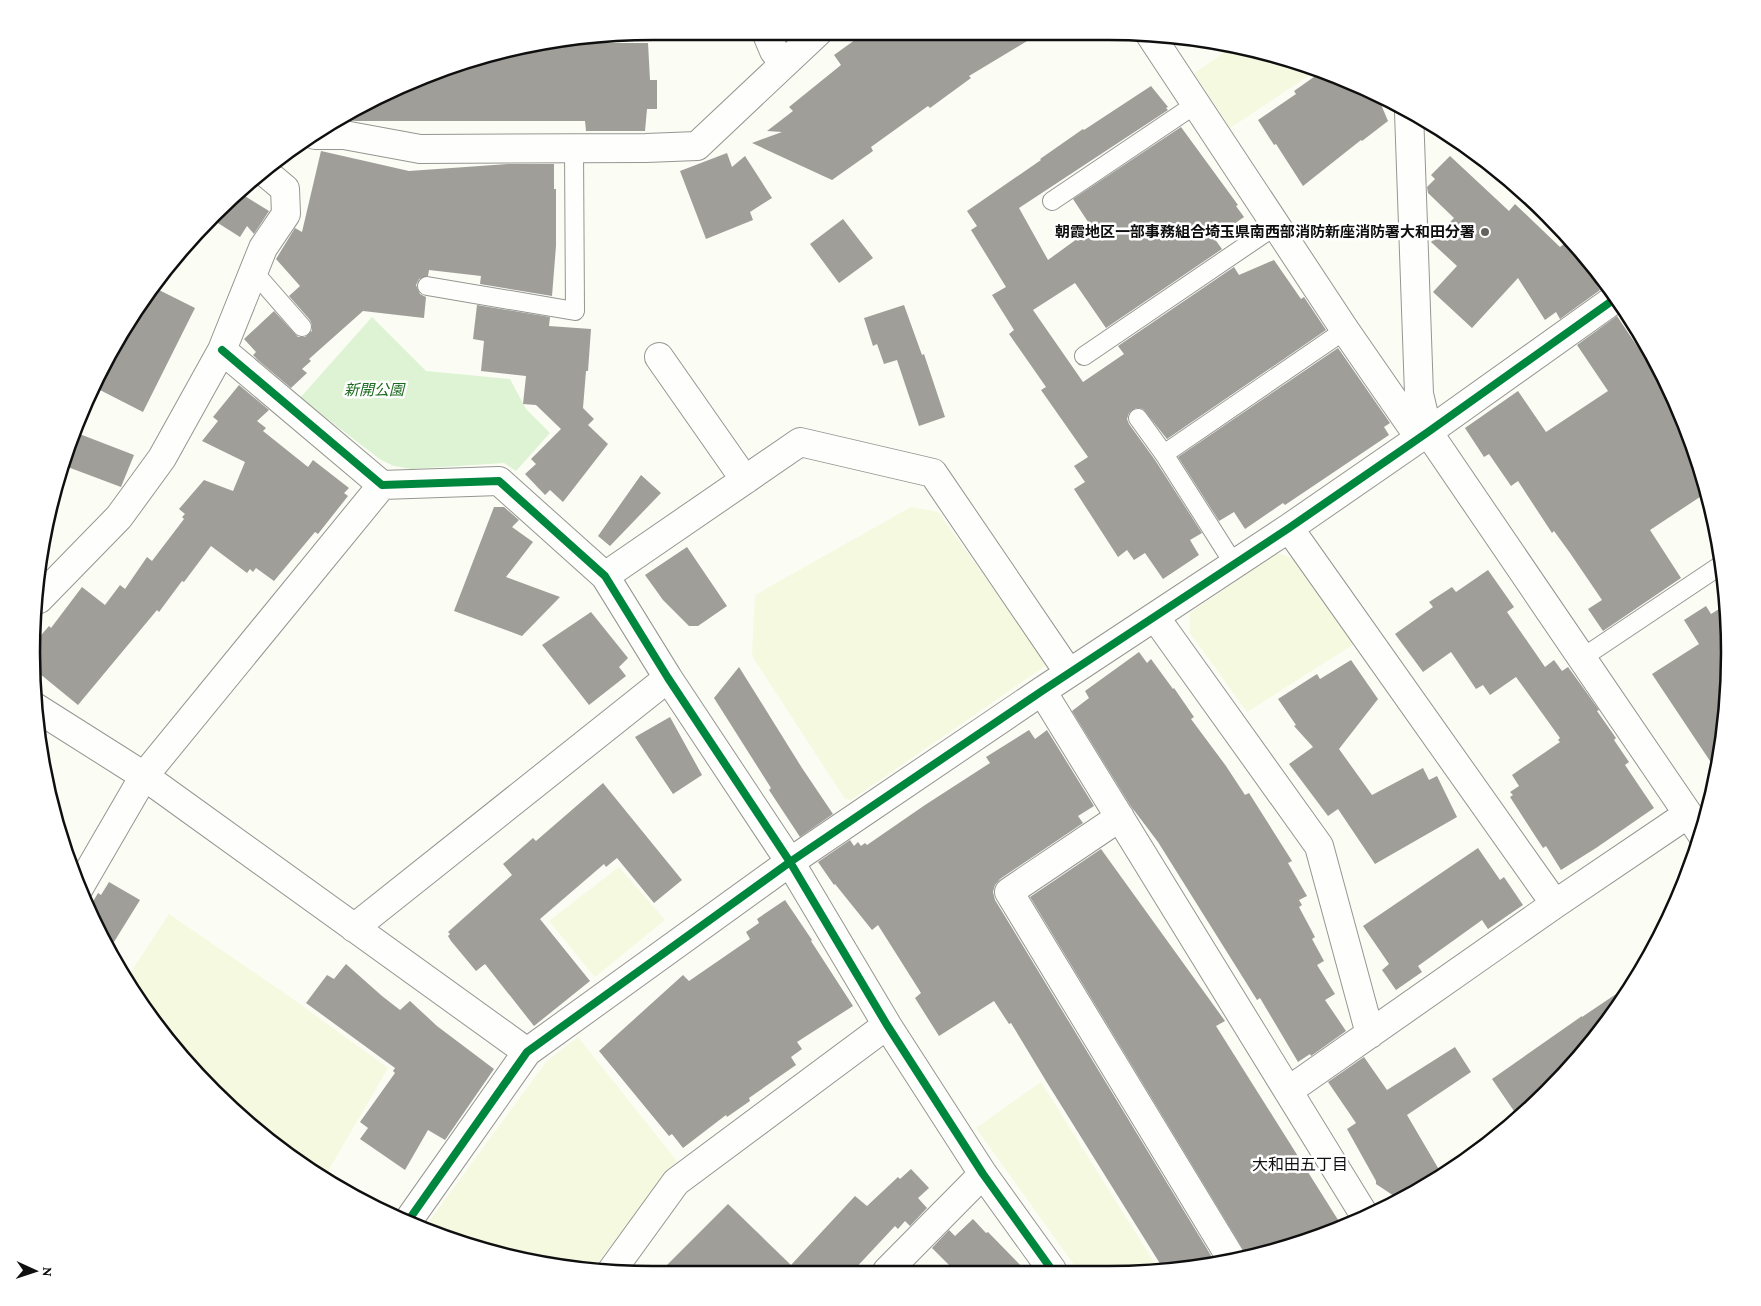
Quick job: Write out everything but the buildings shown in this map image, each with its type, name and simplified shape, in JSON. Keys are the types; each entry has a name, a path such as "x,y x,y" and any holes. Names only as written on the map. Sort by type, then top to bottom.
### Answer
{"street":[{"path":"769,40 774,51 784,64"},
{"path":"325,135 344,135 420,149 574,149 697,146 810,40"},
{"path":"1155,42 1345,330 1424,434 1582,658 1694,824 1555,904 1288,1091"},
{"path":"1409,119 1419,394 1424,434"},
{"path":"43,595 125,510 162,458 222,350 262,248 286,214 285,189 269,176"},
{"path":"411,1216 527,1052 790,862 1042,691 1289,528 1610,302"},
{"path":"222,350 382,485 499,481 605,576 668,678 790,862 887,1025 983,1174 1049,1266"},
{"path":"660,357 744,480"},
{"path":"605,576 800,442 933,474 1070,673"},
{"path":"84,880 144,776 382,485"},
{"path":"1289,528 1555,904"},
{"path":"1155,617 1319,846 1370,1034"},
{"path":"354,928 668,678"},
{"path":"1042,691 1362,1211"},
{"path":"43,712 144,776 527,1052"},
{"path":"1120,817 1009,892 1229,1254"},
{"path":"616,1265 676,1182 887,1025"},
{"path":"893,1266 983,1174"}],"lane":[{"path":"1052,200 1196,104"},
{"path":"427,286 575,311 574,149"},
{"path":"1084,356 1275,226"},
{"path":"253,271 302,327"},
{"path":"1164,454 1345,330"},
{"path":"1138,418 1164,454 1234,564"},
{"path":"1582,658 1715,569"}],"green space":[{"path":"1226,52 1267,61 1310,75 1230,128 1194,73"},
{"name":"新開公園","path":"372,317 426,371 510,379 526,409 550,433 516,471 504,463 411,469 394,466 381,460 300,398"},
{"path":"911,507 938,512 1048,664 851,800 845,799 754,659 752,653 755,595"},
{"path":"1277,553 1296,559 1354,644 1247,712 1190,633 1190,613"},
{"path":"619,867 665,920 595,977 549,921"},
{"path":"169,914 290,997 388,1068 327,1172 280,1139 249,1114 220,1086 192,1057 167,1026 143,994 130,973"},
{"path":"578,1037 677,1161 597,1263 533,1254 494,1245 431,1224 430,1220 547,1061"},
{"path":"1041,1082 1155,1264 1075,1266 976,1128"}],"cycle path":[{"path":"411,1216 527,1052 790,862 1042,691 1289,528 1610,302"},
{"path":"222,350 382,485 499,481 605,576 668,678 790,862 887,1025 983,1174 1049,1266"}],"place":[{"name":"朝霞地区一部事務組合埼玉県南西部消防新座消防署大和田分署","path":"1485,232"}],"district":[{"name":"大和田五丁目","path":"1300,1164"}]}
